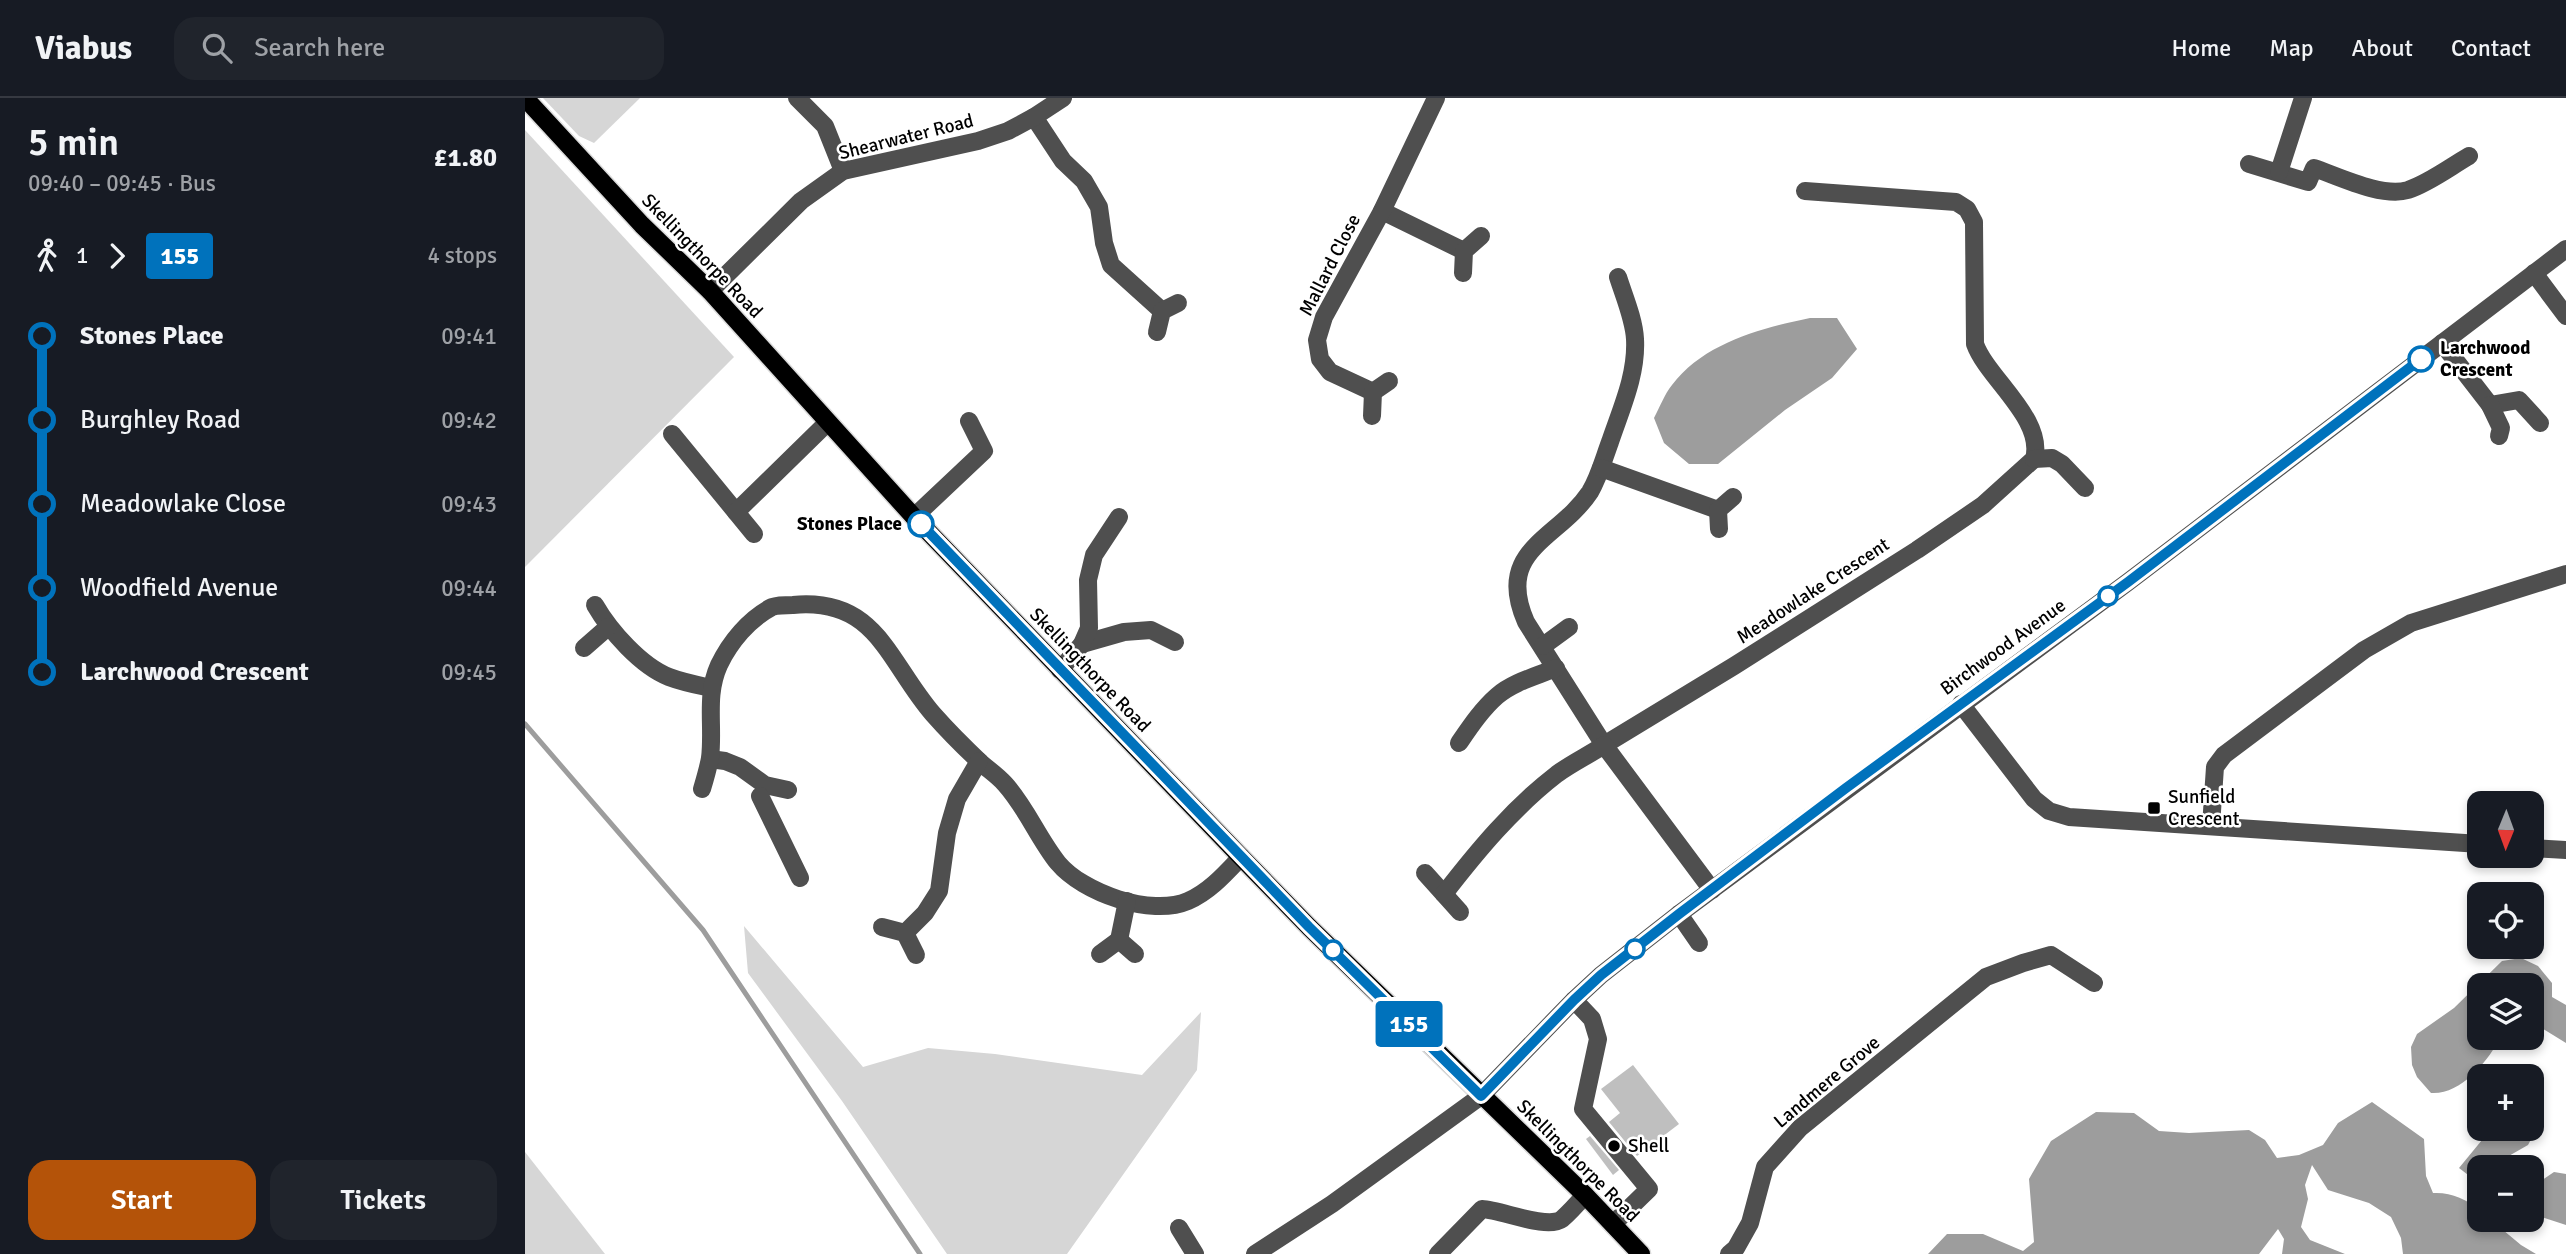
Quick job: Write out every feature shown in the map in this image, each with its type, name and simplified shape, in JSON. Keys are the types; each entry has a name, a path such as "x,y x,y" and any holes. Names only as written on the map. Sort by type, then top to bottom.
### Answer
{"main road":[{"name":"Skellingthorpe Road","path":"525,98 642,225 710,291 827,423 1060,670 1241,857 1481,1096 1585,1195 1641,1254"}],"street":[{"path":"797,98 825,126 843,172"},
{"name":"Shearwater Road","path":"710,291 801,201 843,172 978,141 1007,131 1063,98"},
{"name":"Mallard Close","path":"1373,392 1330,372 1320,359 1317,340 1324,317 1382,211 1436,98"},
{"path":"2279,172 2303,98"},
{"path":"1034,117 1063,161 1084,181 1099,207 1104,243 1111,265 1170,307 1157,332"},
{"path":"2249,164 2308,182 2314,168 2385,191 2408,190 2469,156"},
{"path":"1805,191 1956,202 1967,209 1974,222 1975,344 1980,358 2017,402 2034,439 2037,449 2034,458 2052,458 2062,464 2085,488"},
{"name":"Mallard Close","path":"1382,211 1464,251"},
{"path":"1463,273 1464,251 1481,236"},
{"name":"Birchwood Avenue","path":"1255,1254 1332,1204 1481,1096 1601,975 1679,914 2128,582 2566,249"},
{"path":"2534,273 2566,316"},
{"path":"1618,277 1635,338 1631,379 1592,490 1579,507 1540,539 1519,571 1519,607 1604,745 1712,890"},
{"path":"2442,343 2490,405 2501,428 2499,436"},
{"path":"1372,416 1373,392 1389,381"},
{"path":"2490,405 2519,400 2540,423"},
{"path":"914,517 984,450 969,421"},
{"path":"736,512 827,423"},
{"path":"672,434 754,534"},
{"name":"Meadowlake Crescent","path":"1444,894 1478,850 1511,814 1559,773 1917,550 1983,505 2034,458"},
{"path":"1601,468 1718,510"},
{"path":"1718,510 1733,497"},
{"path":"1718,510 1719,529"},
{"path":"1060,670 1082,644 1089,628 1088,580 1094,555 1119,517"},
{"path":"2211,826 2215,767 2224,755 2343,664 2411,623 2566,573"},
{"path":"596,606 608,627 647,664 667,677 711,688"},
{"path":"702,789 710,759 711,688 732,643 746,626 774,606 831,606 854,616 871,629 933,714 979,761 1005,783 1059,864 1080,881 1104,894 1127,901 1163,906 1186,902 1205,892 1241,857"},
{"path":"584,648 608,627"},
{"path":"1543,646 1569,627"},
{"path":"1082,644 1124,632 1150,630 1175,642"},
{"path":"1459,743 1497,695 1520,682 1556,668"},
{"path":"1961,704 2034,799 2049,811 2069,817 2467,843"},
{"path":"710,759 740,767 760,797 800,878"},
{"path":"905,933 925,914 939,891 947,833 957,799 979,761"},
{"path":"760,797 788,790"},
{"path":"2545,849 2566,850"},
{"path":"1425,873 1459,912"},
{"path":"1100,954 1119,940 1127,901"},
{"path":"1679,914 1699,943"},
{"path":"882,927 905,933 916,956"},
{"path":"1119,940 1136,954"},
{"name":"Landmere Grove","path":"1736,1252 1750,1223 1765,1167 1800,1128 1986,977 2051,955 2094,983"},
{"path":"1574,1000 1592,1019 1598,1039 1583,1109 1649,1189 1613,1224"},
{"path":"1438,1254 1471,1217 1482,1209 1497,1210 1549,1224 1560,1220 1585,1195"},
{"path":"1179,1228 1195,1254"}],"shaded area":[{"path":"543,98 640,98 594,143 579,136"},
{"path":"525,130 734,357 525,567"},
{"path":"1810,318 1837,318 1857,349 1832,378 1785,410 1718,464 1689,464 1664,443 1654,418 1669,389 1685,370 1700,358 1735,340"},
{"path":"744,926 863,1067 928,1048 995,1054 1142,1075 1201,1012 1197,1070 1067,1254 947,1254 842,1101 748,973"},
{"path":"2523,959 2538,966 2544,973 2490,973 2502,961"},
{"path":"2544,973 2552,983 2552,997 2566,1005 2566,1043 2544,1029"},
{"path":"2467,995 2467,1050 2493,1050 2482,1064 2467,1064 2467,1080 2462,1084 2442,1092 2431,1093 2417,1077 2412,1065 2411,1047 2417,1034 2454,1008"},
{"path":"2372,1102 2424,1139 2426,1176 2433,1193 2452,1195 2467,1202 2467,1232 2505,1232 2536,1254 2403,1254 2401,1238 2391,1217 2369,1203 2328,1190 2312,1165 2305,1185 2308,1199 2301,1227 2310,1240 2345,1254 2282,1254 2284,1239 2278,1229 2259,1254 1928,1254 1947,1234 1983,1234 2023,1251 2034,1242 2029,1179 2051,1141 2096,1112 2134,1113 2159,1131 2189,1133 2249,1130 2265,1140 2277,1158 2299,1155 2323,1145 2338,1123"},
{"path":"2481,1141 2530,1141 2510,1155 2470,1155"},
{"path":"525,1152 605,1254 525,1254"},
{"path":"2467,1158 2467,1174 2459,1168"},
{"path":"2554,1172 2566,1174 2566,1225 2544,1218 2544,1179"}],"building":[{"path":"1633,1065 1679,1124 1637,1156 1609,1122 1620,1113 1601,1089"},
{"path":"1590,1136 1619,1170 1613,1175 1586,1139"}],"waterway":[{"path":"525,724 703,930 920,1254"}],"bus line":[{"name":"155","path":"921,524 1309,927 1481,1096 1601,975 1846,788 2128,582 2421,359"}],"place":[{"name":"Larchwood Crescent","path":"2421,359"},
{"name":"Stones Place","path":"921,524"},
{"name":"Sunfield Crescent","path":"2154,808"},
{"name":"Shell","path":"1614,1146"}]}
